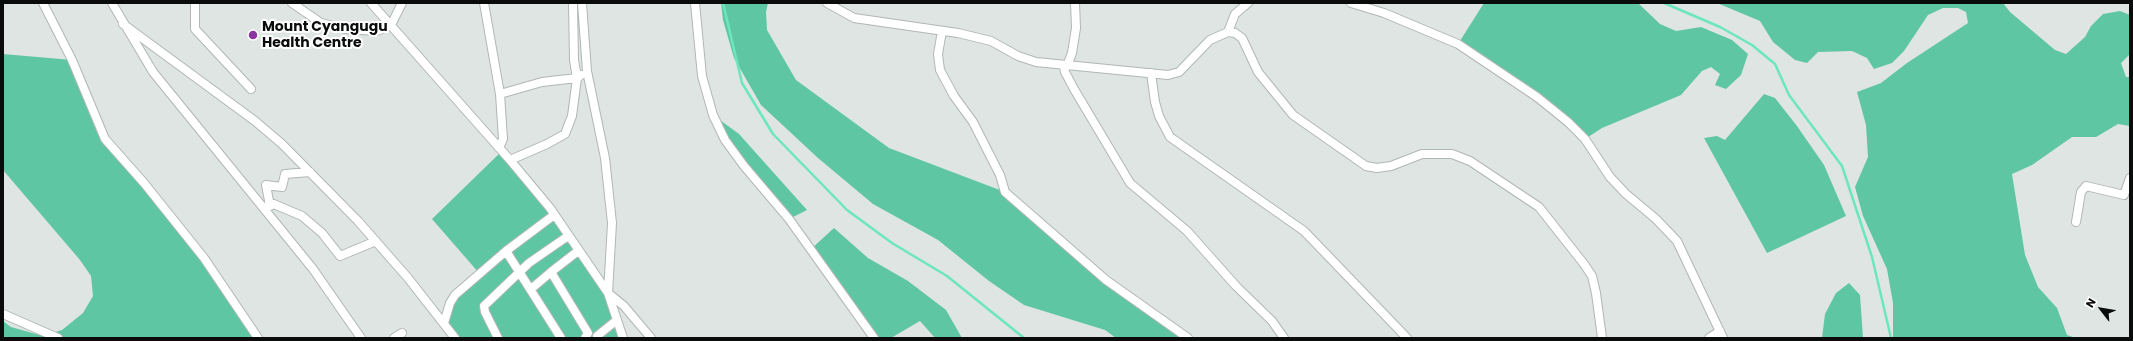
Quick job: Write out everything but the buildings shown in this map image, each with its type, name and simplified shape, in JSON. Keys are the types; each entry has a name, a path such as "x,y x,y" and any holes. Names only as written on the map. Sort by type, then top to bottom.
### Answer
{"street":[{"path":"43,3 72,60 105,139 144,184 204,258 258,338"},
{"path":"112,3 152,72 313,269 361,338"},
{"path":"196,3 195,29 251,89"},
{"path":"292,3 321,23 345,29 377,31 391,25 402,3"},
{"path":"371,3 510,160 554,215 608,293 624,306 651,338"},
{"path":"484,3 500,94 503,139 499,148"},
{"path":"510,160 547,144 565,134 572,116 577,78 574,60 572,3"},
{"path":"582,3 587,71 605,158 612,222 608,293 623,338"},
{"path":"695,3 702,76 713,115 725,140 744,166 789,219 874,338"},
{"path":"827,3 854,18 942,31 991,41 1018,56 1036,62 1151,73 1176,74 1210,40 1228,32 1235,33 1242,38 1258,72 1293,115 1366,166 1377,168 1390,166 1422,154 1452,154 1470,161 1539,207 1592,276 1596,293 1602,338"},
{"path":"1074,3 1076,28 1072,53 1066,66 1067,76 1130,183 1187,231 1236,286 1272,321 1284,338"},
{"path":"1228,32 1235,14 1248,3"},
{"path":"1351,3 1384,13 1458,44 1537,97 1568,122 1585,139 1610,178 1626,194 1656,219 1677,241 1722,335 1709,338"},
{"path":"123,24 255,121 310,172 376,241 455,338"},
{"path":"942,31 938,54 940,70 954,96 973,122 1000,175 1005,192 1106,280 1188,338"},
{"path":"500,94 542,82 577,78 587,71"},
{"path":"1151,73 1155,102 1159,116 1170,137 1304,231 1407,338"},
{"path":"273,220 266,185 282,187 285,174 310,172"},
{"path":"2076,222 2081,192 2086,186 2124,195 2130,178"},
{"path":"269,202 302,216 322,233 340,256 376,241"},
{"path":"444,323 450,303 455,295 506,251 554,215"},
{"path":"498,338 484,312 484,306 529,263 568,236"},
{"path":"532,289 578,250"},
{"path":"506,251 532,289 561,338"},
{"path":"551,272 588,333 585,338"},
{"path":"3,314 58,338"},
{"path":"598,338 597,336 617,320"},
{"path":"394,338 402,333"}],"green space":[{"path":"721,3 768,3 766,12 767,30 796,80 889,148 1005,192 1106,280 1188,338 1116,338 1105,330 1024,305 989,281 938,240 873,204 818,158 761,105 734,58 723,20"},
{"path":"1484,3 1638,3 1660,24 1676,31 1701,27 1732,40 1748,54 1741,75 1726,89 1715,85 1720,74 1711,67 1702,71 1681,95 1602,128 1585,139 1568,122 1458,44"},
{"path":"1717,3 2003,3 2010,12 2055,50 2066,54 2085,37 2091,26 2103,14 2120,11 2130,15 2130,54 2121,63 2126,77 2130,77 2130,126 2118,124 2096,137 2072,137 2032,165 2012,174 2025,255 2038,287 2057,308 2067,335 2076,338 1893,338 1893,303 1887,269 1863,216 1855,187 1868,157 1866,125 1857,92 1881,83 1907,63 1968,23 1966,12 1958,8 1943,8 1928,15 1904,51 1892,63 1874,69 1867,58 1852,51 1818,52 1807,63 1795,60 1773,42 1760,21"},
{"path":"3,54 72,60 105,139 204,258 258,338 3,338 3,321 11,327 43,336 62,330 83,313 93,296 91,276 80,260 3,170"},
{"path":"1764,94 1775,98 1797,126 1824,165 1846,216 1767,253 1704,138 1717,136 1725,140"},
{"path":"713,115 739,134 807,210 789,219 744,166"},
{"path":"502,151 608,293 624,338 455,338 444,323 450,303 479,273 432,219"},
{"path":"834,228 868,258 908,281 946,310 962,338 935,338 920,321 891,338 874,338 811,249"},
{"path":"1849,283 1860,295 1863,338 1822,338 1825,314 1836,293"}],"waterway":[{"path":"723,3 742,83 773,134 847,210 892,243 947,276 1024,338"},
{"path":"1664,3 1720,27 1752,45 1775,64 1789,95 1842,166 1872,257 1891,338"}],"place":[{"name":"Mount Cyangugu Health Centre","path":"253,35"}]}
